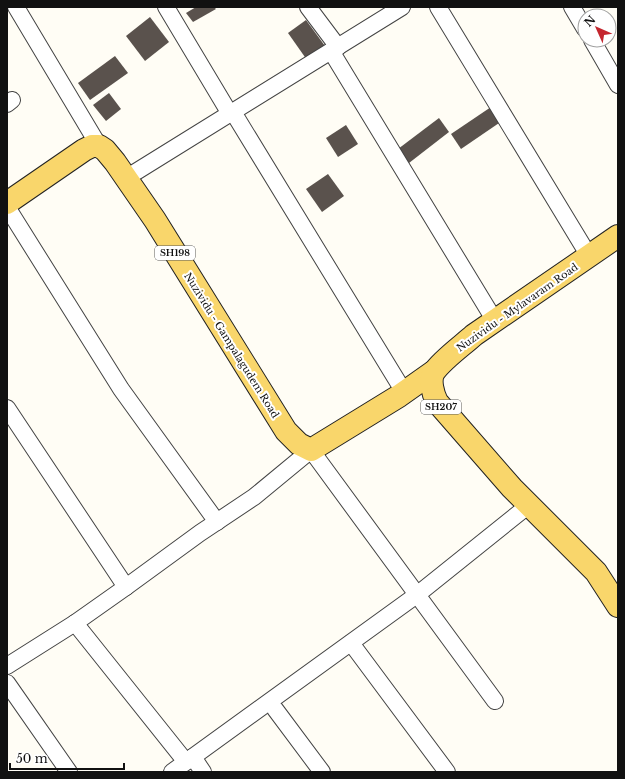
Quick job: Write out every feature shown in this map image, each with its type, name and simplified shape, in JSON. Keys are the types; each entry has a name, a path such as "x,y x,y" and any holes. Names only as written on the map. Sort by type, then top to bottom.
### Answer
{"main road":[{"path":"7,203 84,150 92,146 99,146"},
{"name":"Nuzividu - Gampalagudem Road","path":"99,146 105,150 155,220 286,431 299,444 311,450"},
{"name":"Nuzividu - Mylavaram Road","path":"433,372 474,335 618,236"},
{"path":"311,450 404,392 433,372"},
{"name":"SH207","path":"433,372 432,388 437,402 512,488 596,572 618,606"}],"street":[{"path":"16,7 99,146"},
{"path":"166,7 404,392"},
{"path":"308,7 495,321"},
{"path":"126,178 402,7"},
{"path":"438,7 589,256"},
{"path":"597,48 618,85"},
{"path":"7,207 122,389 217,522"},
{"path":"7,408 126,587"},
{"path":"7,666 75,623 254,497 311,450 495,701"},
{"path":"172,772 418,594 529,505"},
{"path":"75,623 189,760 203,772"},
{"path":"351,643 447,772"},
{"path":"7,683 69,772"},
{"path":"275,709 322,772"}],"building":[{"path":"196,7 214,7 216,9 193,22 186,13"},
{"path":"150,17 169,42 145,61 126,36"},
{"path":"306,20 325,46 307,60 288,33"},
{"path":"115,56 128,73 90,100 78,83"},
{"path":"109,93 121,109 106,121 93,105"},
{"path":"491,107 502,121 461,149 451,134"},
{"path":"439,118 449,132 409,163 398,149"},
{"path":"346,125 358,144 338,157 326,138"},
{"path":"328,174 344,196 322,212 306,189"}]}
